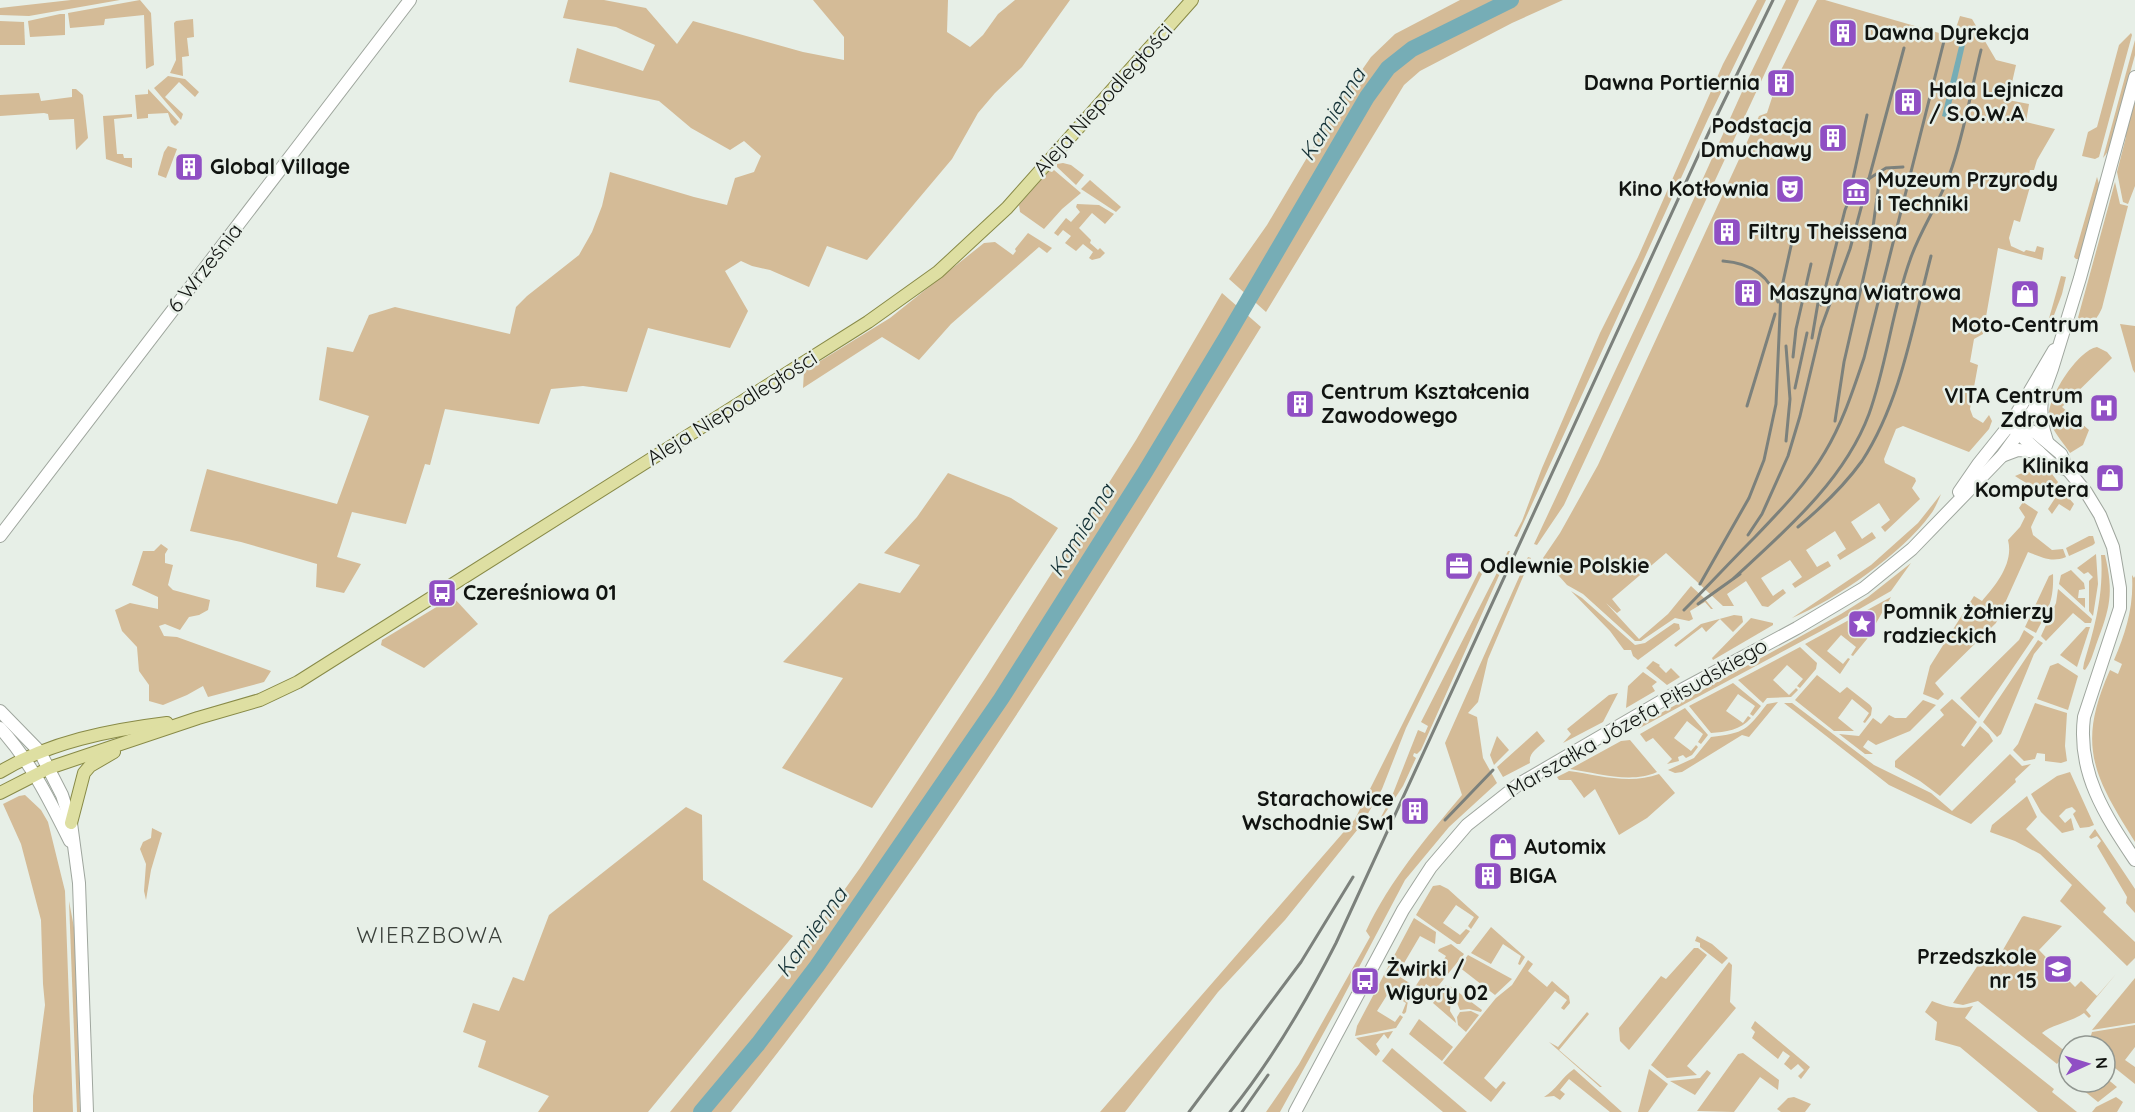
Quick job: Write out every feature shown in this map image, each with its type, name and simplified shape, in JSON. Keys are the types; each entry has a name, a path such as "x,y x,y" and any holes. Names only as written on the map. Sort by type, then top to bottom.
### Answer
{"main road":[{"name":"Aleja Niepodległości","path":"0,793 49,768 198,718 261,700 323,668 905,297 938,272 1006,208 1192,0"},
{"name":"Aleja Niepodległości","path":"0,772 26,758 62,744 139,727 198,718"},
{"path":"72,824 81,782 90,766 137,739"}],"street":[{"name":"6 Września","path":"0,536 410,0"},
{"name":"Marszałka Józefa Piłsudskiego","path":"1295,1112 1403,910 1431,867 1467,825 1519,783 1864,588 1912,549 2002,456 2018,428 2043,394 2080,278 2135,77"},
{"name":"Marszałka Józefa Piłsudskiego","path":"1935,525 1979,463 2018,428 2029,395 2049,355 2059,343"},
{"path":"2043,394 2040,411 2047,441"},
{"path":"2018,428 2047,441 2061,454 2068,470 2086,492 2100,515 2113,547 2120,588 2118,615 2084,717 2082,734 2084,755 2098,798 2135,860"},
{"path":"2018,428 2039,453 2054,466 2068,470"},
{"path":"2002,456 2018,450 2039,453"},
{"path":"0,711 40,752 62,795 72,824 73,848 79,883 87,1112"},
{"path":"0,728 26,758 73,848"}],"shaded area":[{"path":"71,0 120,0 29,16 0,15 0,8"},
{"path":"140,0 151,13 154,65 146,69 144,15 105,19 104,25 70,28 68,13"},
{"path":"568,0 604,0 646,8 677,44 693,21 803,52 844,60 844,37 813,0 948,0 947,32 970,47 983,35 998,14 1015,0 1070,0 1022,67 978,113 952,159 867,260 827,246 809,287 770,270 741,261 725,271 748,311 730,348 648,328 627,392 583,386 551,389 539,424 445,409 430,465 425,464 406,524 352,512 337,557 361,564 344,593 316,587 317,564 241,542 190,531 207,469 337,504 369,416 319,400 327,347 353,352 369,315 395,307 510,334 516,307 579,255 592,232 602,206 610,172 727,205 735,178 754,172 761,156 744,141 730,150 691,128 659,101 569,82 577,48 643,71 655,45 616,27 563,18"},
{"path":"1460,0 1563,0 1512,23 1420,71 1404,85 1266,312 1229,279 1267,225 1343,97 1371,57 1395,34"},
{"path":"1757,0 1766,0 1708,119 1517,537 1514,536 1600,333 1638,257 1723,64"},
{"path":"1786,0 1799,0 1564,505 1537,545 1534,544 1645,307 1746,83"},
{"name":"Muzeum Przyrody i Techniki","path":"1817,0 1825,0 1953,37 1960,16 1972,19 1996,60 2016,65 2008,100 2029,104 2026,122 2055,129 2037,160 2034,170 2030,170 2029,175 2033,176 2020,222 2014,220 2009,238 2011,246 2024,252 2026,250 2035,252 2037,246 2044,248 2042,260 1998,248 1983,334 1974,339 1970,362 1978,365 1970,409 1973,417 1983,423 1989,415 1992,421 1989,429 1969,452 1903,426 1896,429 1884,459 1885,463 1915,478 1916,481 1912,488 1920,499 1885,532 1881,527 1890,520 1879,503 1851,522 1862,539 1872,532 1876,538 1840,560 1837,555 1846,549 1835,531 1806,550 1817,567 1828,561 1831,566 1795,588 1792,584 1802,577 1790,560 1761,578 1773,596 1783,589 1786,593 1768,607 1762,606 1746,581 1727,594 1734,606 1723,606 1666,553 1612,599 1621,610 1617,613 1606,603 1639,639 1668,614 1691,586 1713,609 1705,602 1690,611 1693,619 1689,621 1675,618 1641,641 1635,641 1583,594 1567,585 1543,558 1560,533 1598,465 1759,116 1767,113 1781,70"},
{"path":"65,14 65,35 30,37 28,21"},
{"path":"193,19 194,37 187,38 189,56 182,57 183,76 170,73 176,60 174,23"},
{"path":"0,21 24,22 25,45 0,45"},
{"path":"2131,33 2099,157 2095,159 2082,156 2088,132 2097,127 2119,45"},
{"path":"2135,40 2135,55 2109,150 2103,158"},
{"path":"168,76 185,79 199,92 195,97 179,82 165,97 183,114 181,120 154,88"},
{"path":"72,89 76,89 83,95 88,138 76,150 74,119 49,120 48,114 44,113 0,116 0,95 39,93 41,101 72,97"},
{"path":"148,89 179,122 175,126 168,113 148,114 148,118 137,119 135,95 148,94"},
{"path":"2135,98 2135,186 2128,204 2123,202 2117,172"},
{"path":"132,114 132,117 114,119 117,154 123,154 124,158 132,158 132,168 106,159 103,116"},
{"path":"168,146 177,149 166,178 158,173"},
{"path":"1057,164 1071,165 1084,175 1076,185 1057,167"},
{"path":"1054,170 1081,193 1044,229 1020,212 1019,205 1049,171"},
{"path":"2097,177 2099,184 2079,259 2076,259 2074,257"},
{"path":"1090,180 1121,207 1116,212 1081,189"},
{"path":"2115,182 2120,204 2128,206 2102,308 2090,326 2079,331 2076,325"},
{"path":"1077,204 1099,205 1114,214 1105,224 1092,213 1079,228 1091,240 1090,243 1105,253 1100,258 1092,260 1089,258 1093,252 1083,244 1076,251 1065,243 1071,236 1063,230 1058,236 1054,233 1066,218 1071,222 1080,212 1076,207"},
{"path":"1028,233 1052,248 1047,253 1039,247 951,324 919,360 882,337 803,388 804,371 890,318 984,243 995,242 1013,255"},
{"path":"2061,276 2066,277 2062,294 2048,331 2046,329"},
{"path":"1222,293 1261,327 1073,628 942,826 804,1018 731,1112 670,1112 792,963 860,868 986,677 1136,440"},
{"path":"2120,324 2135,326 2135,373 2133,370"},
{"path":"2097,347 2107,352 2112,358 2062,407 2089,430 2083,445 2070,453 2052,427 2049,417 2050,409 2058,387 2073,365 2089,350"},
{"path":"2041,465 2058,482 2050,495 2015,476"},
{"path":"948,473 1011,498 1058,528 872,808 782,768 843,678 783,662 859,583 900,593 920,565 884,553 917,517"},
{"path":"2061,489 2074,504 2070,511 2059,504 2052,514 2048,509"},
{"path":"1941,494 1933,510 1918,530 1886,560 1828,600 1792,618 1871,565 1918,523"},
{"path":"2023,502 2038,512 2031,527 2033,535 2052,550 2063,549 2066,557 2051,559 2028,552 1996,623 1935,683 1944,694 1938,700 1923,694 1930,666 1974,596 1982,601 2002,573 2008,557 2008,540 2020,527 2025,517 2019,508"},
{"path":"2093,536 2095,543 2093,545 2069,556 2066,548"},
{"path":"161,544 168,549 165,554 165,563 173,565 168,585 173,590 210,600 208,610 189,617 180,630 165,624 159,626 164,636 177,637 271,671 264,682 208,697 203,686 163,705 149,701 149,685 139,671 137,647 122,631 115,610 130,603 158,609 158,597 132,585 143,551 154,551"},
{"path":"1510,551 1421,750 1417,754 1414,753 1413,756 1416,758 1403,786 1382,818 1418,730 1425,733 1428,726 1421,722"},
{"path":"2096,554 2098,584 2093,616 2089,611 2089,581 2093,577 2088,572 2084,574 2077,568"},
{"path":"2101,555 2105,555 2108,569 2109,601 2101,632 2085,670 2083,669 2084,663 2100,596"},
{"path":"1528,557 1531,558 1488,659 1478,702 1468,713 1477,717 1483,758 1497,783 1449,827 1405,880 1280,1112 1266,1112 1299,1064 1370,937 1366,931 1386,894 1422,843 1462,795 1445,743"},
{"path":"1911,563 1891,591 1638,729 1641,724 1841,614 1868,597"},
{"path":"2071,570 2084,583 2085,589 2079,590 2078,598 2085,598 2085,608 2059,584 2061,575"},
{"path":"1479,571 1482,574 1406,728 1382,789 1362,824 1285,920 1218,992 1125,1112 1100,1112 1355,819"},
{"path":"2053,574 2049,605 2036,633 2025,627 2049,576"},
{"path":"2132,575 2134,578 2135,576 2135,842 2100,779 2094,760 2092,740 2094,720 2110,670 2118,674 2122,664 2114,660 2128,619 2132,597"},
{"path":"2058,589 2092,619 2091,623 2085,623 2073,613 2046,641 2041,636 2056,603"},
{"path":"1571,591 1635,645 1645,643 1674,623 1679,624 1680,629 1638,660 1633,656 1631,650 1624,650 1610,631"},
{"path":"453,597 478,624 424,668 381,645 382,640"},
{"path":"1891,597 1867,639 1853,656 1851,655 1856,647 1841,635 1827,651 1843,664 1848,658 1850,659 1840,674 1805,644"},
{"path":"1734,615 1742,616 1743,622 1733,632 1720,619 1706,632 1702,627 1676,647 1674,645 1701,624"},
{"path":"1751,618 1773,623 1773,625 1713,660 1712,658"},
{"path":"2086,627 2090,627 2077,667 2060,655"},
{"path":"2024,630 2034,637 1979,718 1960,698 2019,640"},
{"path":"2038,640 2043,643 2034,654 2001,734 1997,737 1983,722"},
{"path":"1800,647 1817,663 1816,669 1800,688 1797,686 1803,679 1787,665 1773,680 1789,695 1796,688 1798,690 1791,697 1767,698 1763,703 1738,680"},
{"path":"1653,661 1660,665 1666,673 1671,668 1680,677 1667,685 1646,668"},
{"path":"2058,663 2078,676 2068,710 2037,699 2050,666"},
{"path":"1643,672 1657,682 1652,686 1655,691 1626,708 1628,686"},
{"path":"1817,675 1840,693 1847,687 1870,705 1871,715 1865,723 1863,722 1869,713 1852,699 1838,718 1854,731 1834,731 1795,700"},
{"path":"1733,683 1761,706 1753,716 1750,714 1755,706 1738,694 1726,711 1743,723 1748,716 1751,718 1738,728 1711,733 1689,706"},
{"path":"1618,693 1603,722 1563,743 1571,734 1567,729 1609,695"},
{"path":"1952,699 1977,722 1961,745 1964,747 1980,726 1993,741 1940,796 1895,767 1895,761 1944,715 1940,710"},
{"path":"1923,700 1936,705 1910,731 1876,745 1868,740 1863,747 1873,754 1865,754 1839,734 1859,736 1873,718 1881,724 1889,715 1895,718 1906,718"},
{"path":"1778,702 1749,737 1742,735 1682,772 1675,773 1668,770 1694,758 1711,737 1744,729 1755,720 1767,704"},
{"path":"1784,703 1792,703 1874,765 1931,793 1952,811 2010,754 2022,766 2031,764 2015,779 2016,782 1971,824 1889,785"},
{"path":"2035,703 2067,713 2065,746 2067,761 2061,763 2045,761 2045,754 2037,753 2035,759 2024,761 2013,750 2018,744"},
{"path":"1685,708 1708,735 1701,744 1698,742 1703,734 1687,721 1674,738 1691,751 1696,745 1698,747 1692,755 1686,758 1683,755 1678,757 1679,761 1667,764 1672,759 1653,738 1646,742 1640,734"},
{"path":"1537,731 1545,741 1532,753 1530,763 1503,777 1497,767"},
{"path":"1497,736 1509,750 1494,765 1490,755"},
{"path":"1630,740 1657,772 1625,777 1570,769 1621,741"},
{"path":"1569,771 1625,779 1659,774 1675,793 1647,818 1619,835 1595,789 1584,798 1571,780 1559,780 1557,777"},
{"path":"2070,772 2094,825 2080,828 2073,814 2076,811 2072,807 2059,816 2065,823 2071,818 2074,830 2062,833 2041,812 2031,794 2057,776"},
{"path":"25,795 41,810 48,822 65,891 73,1112 33,1112 45,1005 41,920 21,844 3,804"},
{"path":"2027,796 2037,817 2026,829 2106,908 2103,912 2135,942 2135,958 2127,966 2060,901 2072,885 2040,854 2015,841 1990,832 1992,825"},
{"path":"686,807 702,815 703,880 793,936 648,1112 538,1112 549,1096 478,1067 486,1041 463,1032 473,1003 499,1011 513,977 524,981 549,915"},
{"path":"152,828 162,833 151,870 146,900 144,891 146,864 140,849 143,842 151,838"},
{"path":"2095,829 2135,889 2135,913 2126,903 2127,897 2097,846 2101,841 2097,836 2091,839 2089,837"},
{"path":"1440,885 1448,889 1479,917 1471,929 1468,926 1474,917 1456,905 1443,923 1460,935 1466,929 1470,931 1460,944 1416,915 1433,886"},
{"path":"69,901 75,933 80,1112 77,1112"},
{"path":"2022,917 2062,926 2039,950 2075,987 2081,981 2097,996 2116,974 2086,1010 2091,1016 2089,1018 2084,1013 2042,1033 2057,1045 2057,1064 1978,1001 1963,1005 1953,1003 1982,959 2000,955"},
{"path":"1414,918 1436,932 1435,944 1420,936 1397,975 1411,984 1406,1012 1402,1013 1406,1003 1389,992 1377,1011 1395,1022 1400,1015 1403,1017 1396,1028 1355,1036 1357,1026"},
{"path":"1491,927 1525,957 1520,965 1518,964 1521,956 1503,944 1491,964 1471,953"},
{"path":"1697,936 1712,944 1728,958 1722,964 1700,947 1700,943 1695,941"},
{"path":"1451,944 1464,954 1435,990 1426,984 1422,991 1415,987 1430,964 1438,969 1446,956 1438,951 1439,949"},
{"path":"1694,948 1698,948 1707,955 1629,1050 1620,1041 1619,1028 1661,976 1666,979"},
{"path":"1468,955 1512,979 1495,995 1459,967"},
{"path":"1528,960 1533,964 1528,971 1547,987 1552,981 1569,996 1570,1003 1564,1010 1561,1008 1567,1000 1555,991 1484,1078 1496,1089 1503,1081 1506,1083 1491,1102 1443,1063 1496,998 1512,985"},
{"path":"1729,962 1732,965 1730,1002 1736,1008 1687,1066 1697,1075 1667,1078 1651,1065"},
{"path":"2135,978 2135,1023 2092,1030"},
{"path":"1446,985 1451,1000 1450,1011 1456,1023 1433,1003"},
{"path":"1450,986 1482,1010 1481,1012 1469,1009 1460,1010"},
{"path":"1932,1001 1952,1007 1973,1006 1965,1018 2054,1089 2052,1092 2077,1112 2038,1112 1960,1047 1935,1040 1937,1022 1925,1012"},
{"path":"1471,1011 1479,1015 1466,1032 1458,1025 1457,1017 1460,1012"},
{"path":"1587,1012 1589,1014 1559,1050 1602,1087 1549,1042 1558,1047"},
{"path":"1419,1019 1453,1047 1442,1061 1409,1034"},
{"path":"1755,1021 1810,1067 1801,1079 1798,1076 1804,1070 1798,1064 1791,1070 1784,1064 1790,1056 1783,1051 1778,1059 1752,1038 1755,1032 1751,1028"},
{"path":"2135,1025 2135,1047 2125,1060 2135,1067 2135,1084 2117,1070 2117,1034 2091,1034 2092,1032"},
{"path":"1393,1031 1388,1039 1384,1034 1376,1044 1380,1051 1376,1056 1356,1038"},
{"path":"1392,1048 1467,1112 1443,1112 1382,1061"},
{"path":"1743,1053 1779,1080 1778,1090 1760,1077 1734,1112 1697,1111 1738,1054"},
{"path":"1574,1069 1622,1112 1610,1112 1569,1079 1560,1090 1565,1094 1560,1100 1554,1096 1544,1097"},
{"path":"1649,1069 1668,1084 1648,1112 1638,1112"},
{"path":"1707,1070 1711,1073 1695,1095 1670,1081 1700,1078"},
{"path":"2088,1094 2108,1094 2098,1102"},
{"path":"1794,1097 1811,1104 1805,1112 1781,1112 1777,1109 1788,1098"},
{"path":"2116,1097 2123,1102 2117,1112 2092,1112 2096,1107"}],"water":[{"path":"1963,30 1968,32 1948,118 1942,116"}],"waterway":[{"name":"Kamienna","path":"701,1112 758,1044 817,966 1001,699 1145,472 1367,97 1388,68 1412,49 1511,0"}],"railway":[{"path":"1230,1112 1288,1030 1336,943 1709,132 1773,0"},
{"path":"1684,610 1793,496 1818,463 1837,429 1864,358 1944,41"},
{"path":"1748,535 1762,514 1788,456 1821,328 1850,249 1904,48"},
{"path":"1734,578 1793,523 1829,483 1858,438 1875,395 1910,260 1946,184 1955,158 1981,50"},
{"path":"1850,192 1867,115"},
{"path":"1821,305 1845,210 1854,188 1886,168 1903,167"},
{"path":"1835,421 1844,362 1870,249 1879,183"},
{"path":"1700,584 1749,498 1764,460 1776,404 1781,291 1795,228"},
{"path":"1798,527 1848,479 1875,438 1896,388 1912,335 1931,256"},
{"path":"1723,261 1742,264 1758,272 1770,284 1778,302"},
{"path":"1793,357 1796,329 1811,264"},
{"path":"1812,338 1819,297"},
{"path":"1747,406 1775,314"},
{"path":"1795,388 1807,333"},
{"path":"1786,346 1790,399 1786,441"},
{"path":"1698,604 1740,574"},
{"path":"1445,820 1493,770"},
{"path":"1189,1112 1301,962 1353,877"},
{"path":"1242,1112 1268,1075"}],"place":[{"name":"Dawna Dyrekcja","path":"1843,33"},
{"name":"Dawna Portiernia","path":"1781,83"},
{"name":"Hala Lejnicza / S.O.W.A","path":"1908,102"},
{"name":"Podstacja Dmuchawy","path":"1833,138"},
{"name":"Global Village","path":"189,167"},
{"name":"Kino Kotłownia","path":"1790,189"},
{"name":"Muzeum Przyrody i Techniki","path":"1856,192"},
{"name":"Filtry Theissena","path":"1727,232"},
{"name":"Maszyna Wiatrowa","path":"1748,293"},
{"name":"Moto-Centrum","path":"2025,294"},
{"name":"Centrum Kształcenia Zawodowego","path":"1300,404"},
{"name":"VITA Centrum Zdrowia","path":"2104,408"},
{"name":"Klinika Komputera","path":"2110,478"},
{"name":"Odlewnie Polskie","path":"1459,566"},
{"name":"Czereśniowa 01","path":"442,593"},
{"name":"Pomnik żołnierzy radzieckich","path":"1862,624"},
{"name":"Starachowice Wschodnie Sw1","path":"1415,811"},
{"name":"Automix","path":"1503,847"},
{"name":"BIGA","path":"1488,876"},
{"name":"Przedszkole nr 15","path":"2058,969"},
{"name":"Żwirki / Wigury 02","path":"1365,981"}],"district":[{"name":"WIERZBOWA","path":"430,935"}]}
